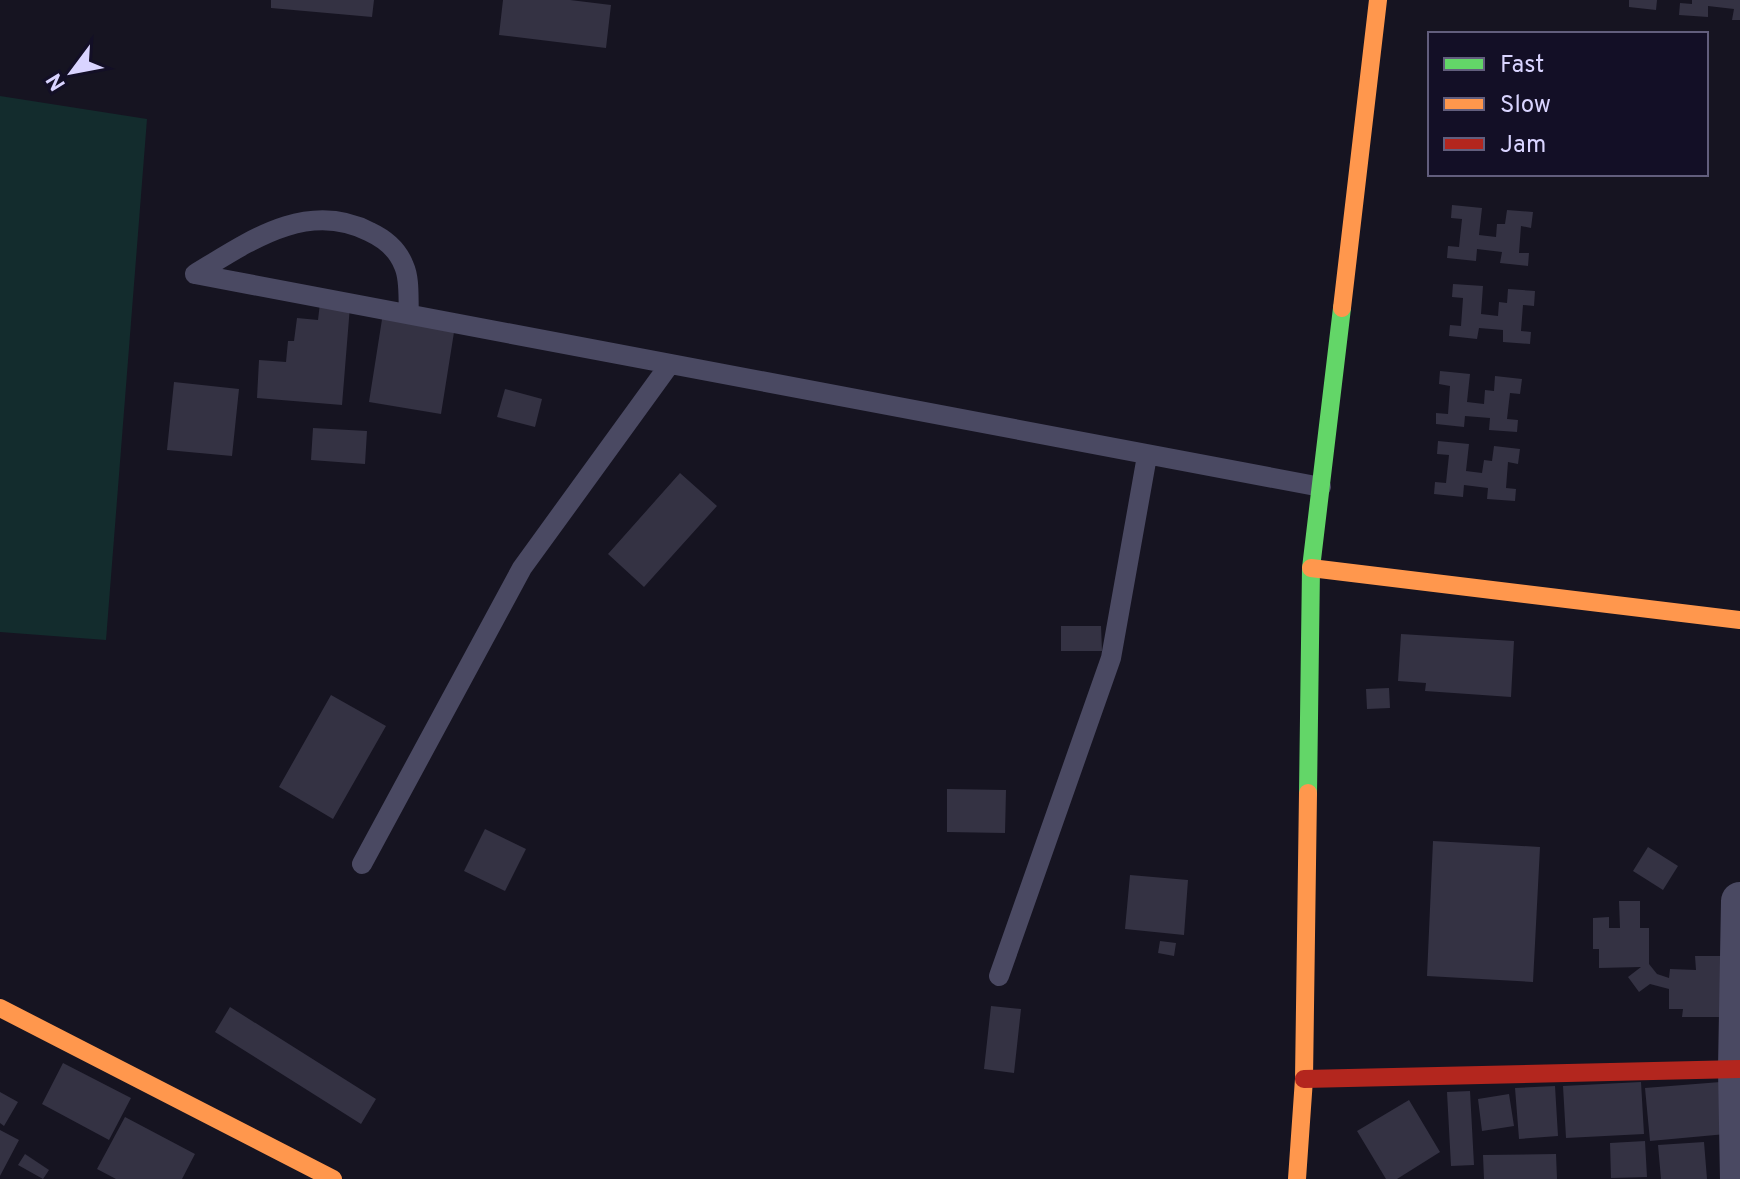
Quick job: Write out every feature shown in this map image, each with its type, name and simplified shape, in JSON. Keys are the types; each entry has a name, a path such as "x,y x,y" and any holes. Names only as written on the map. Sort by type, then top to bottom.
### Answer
{"street":[{"path":"1297,1179 1304,1079 1311,568 1378,0"},
{"path":"1311,568 1740,620"},
{"path":"1739,1179 1740,901"},
{"path":"0,1008 333,1179"},
{"path":"1304,1079 1738,1069"}],"lane":[{"path":"409,314 406,269 397,252 358,225 330,219 280,227 252,239 195,274 1321,487"},
{"path":"362,864 522,568 670,364"},
{"path":"999,976 1111,658 1147,456"}],"green space":[{"path":"0,96 147,119 106,640 0,632"}],"building":[{"path":"271,0 374,0 372,17 271,8"},
{"path":"503,0 570,0 611,5 606,48 499,35"},
{"path":"1629,0 1657,0 1656,10 1629,7"},
{"path":"1692,0 1740,0 1740,20 1732,20 1734,9 1708,6 1708,17 1679,15 1680,3 1692,4"},
{"path":"1452,205 1482,208 1479,235 1496,237 1497,224 1505,224 1507,210 1533,212 1531,228 1521,226 1519,253 1529,253 1528,266 1500,263 1502,252 1477,249 1476,261 1447,258 1448,246 1459,247 1462,219 1451,218"},
{"path":"1453,284 1483,286 1481,314 1498,316 1499,302 1507,303 1508,289 1535,291 1534,306 1523,305 1521,331 1531,332 1530,344 1503,342 1503,330 1479,328 1477,339 1449,336 1450,325 1461,326 1463,298 1452,297"},
{"path":"320,303 350,306 342,405 257,398 259,360 286,362 288,341 294,341 297,318 318,320"},
{"path":"383,313 455,326 441,414 369,402"},
{"path":"1440,371 1470,374 1467,402 1484,404 1485,390 1494,391 1495,376 1522,379 1520,394 1510,393 1507,419 1518,420 1517,432 1489,430 1490,418 1465,416 1464,427 1436,424 1436,413 1448,414 1450,386 1439,384"},
{"path":"174,382 239,389 232,456 167,450"},
{"path":"505,389 542,399 535,427 497,417"},
{"path":"313,428 367,431 365,464 311,460"},
{"path":"1438,441 1469,444 1466,471 1482,473 1484,460 1492,461 1494,446 1520,449 1518,464 1508,462 1506,488 1516,489 1515,501 1487,499 1488,488 1464,485 1463,497 1434,494 1435,482 1446,483 1449,455 1437,454"},
{"path":"680,473 717,506 644,587 608,554"},
{"path":"1061,626 1101,626 1102,651 1061,651"},
{"path":"1401,634 1514,641 1511,697 1425,691 1426,683 1398,681"},
{"path":"1389,688 1390,708 1367,709 1366,689"},
{"path":"331,695 386,726 333,819 279,787"},
{"path":"947,789 1006,790 1005,833 947,832"},
{"path":"485,829 526,849 505,891 464,871"},
{"path":"1433,841 1540,847 1533,982 1427,976"},
{"path":"1648,847 1678,866 1663,890 1633,871"},
{"path":"1130,875 1188,880 1184,935 1125,929"},
{"path":"1619,901 1640,901 1640,928 1649,928 1649,964 1657,974 1669,978 1670,969 1696,970 1695,956 1722,956 1722,1017 1682,1017 1683,1009 1669,1009 1669,989 1650,984 1639,992 1628,977 1641,967 1599,968 1599,949 1593,949 1593,918 1609,917 1609,928 1620,928"},
{"path":"1160,941 1176,943 1174,956 1158,953"},
{"path":"991,1006 1021,1009 1014,1073 984,1069"},
{"path":"230,1007 376,1099 361,1124 215,1032"},
{"path":"63,1063 131,1098 109,1140 42,1104"},
{"path":"1733,1081 1737,1133 1650,1141 1645,1088"},
{"path":"1641,1082 1644,1134 1566,1138 1563,1086"},
{"path":"1555,1086 1558,1136 1519,1139 1515,1088"},
{"path":"1470,1091 1474,1165 1451,1166 1447,1092"},
{"path":"0,1092 18,1102 4,1126 0,1123"},
{"path":"1509,1094 1514,1126 1482,1131 1478,1099"},
{"path":"1409,1100 1440,1152 1397,1179 1386,1179 1357,1131"},
{"path":"125,1117 195,1154 182,1179 116,1179 97,1169"},
{"path":"0,1130 19,1140 0,1176"},
{"path":"1645,1141 1647,1177 1611,1178 1610,1143"},
{"path":"1704,1142 1707,1179 1661,1179 1658,1145"},
{"path":"25,1154 49,1170 43,1179 18,1165"},
{"path":"1556,1154 1557,1179 1484,1179 1483,1155"}],"traffic: fast":[{"path":"1308,793 1311,568 1342,308"}],"traffic: slow":[{"path":"1342,308 1378,0"},
{"path":"1311,568 1740,620"},
{"path":"1297,1179 1304,1079 1308,793"},
{"path":"0,1008 333,1179"}],"traffic: jam":[{"path":"1304,1079 1740,1069"}]}
